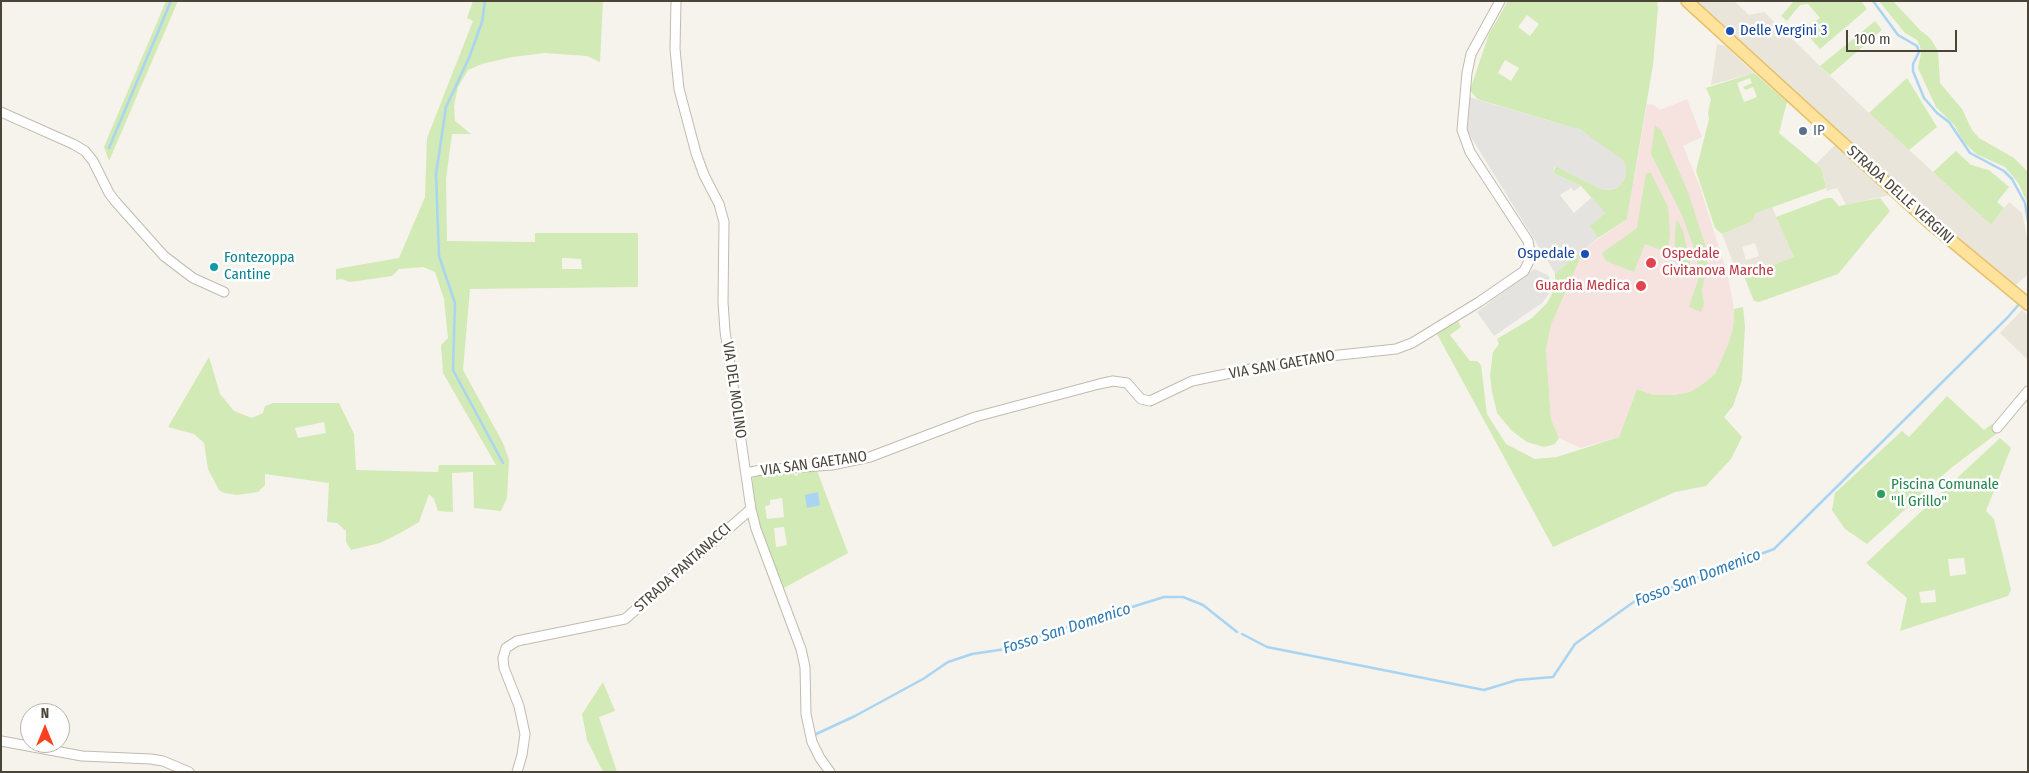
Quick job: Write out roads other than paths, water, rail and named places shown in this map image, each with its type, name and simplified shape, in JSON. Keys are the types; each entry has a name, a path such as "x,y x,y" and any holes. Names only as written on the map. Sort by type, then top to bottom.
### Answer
{"main road":[{"name":"STRADA DELLE VERGINI","path":"1687,1 1930,223 2024,302"}],"street":[{"name":"VIA DEL MOLINO","path":"676,1 675,49 679,89 696,154 704,175 719,204 724,222 723,302 725,331 751,508 756,529 801,649 805,667 806,714 812,742 830,772"},
{"name":"VIA SAN GAETANO","path":"746,473 761,470 832,465 870,457 975,417 1113,381 1126,383 1141,399 1150,402 1192,381 1260,366 1396,349 1412,343 1479,302 1524,271 1529,261 1530,252 1528,241 1470,152 1462,130 1465,87 1471,54 1500,1"},
{"path":"1,112 85,151 93,161 114,201 164,256 192,278 224,292"},
{"path":"1997,428 2028,391"},
{"name":"STRADA PANTANACCI","path":"517,772 522,755 524,734 519,706 504,668 503,658 506,648 517,641 626,619 751,508"},
{"path":"1,741 82,756 164,761 189,772"}],"water":[{"path":"818,492 820,505 807,508 805,495"}],"waterway":[{"path":"109,148 171,1"},
{"path":"485,1 482,22 469,58 446,107 436,174 439,256 455,303 453,370 503,463"},
{"path":"1873,1 1898,35 1917,46 1919,52 1913,64 1913,71 1924,98 1937,113 1949,122 1970,153 2004,171 2012,179 2025,203 2028,221"},
{"name":"Fosso San Domenico","path":"1242,634 1267,647 1484,690 1517,680 1553,677 1575,644 1635,601 1774,549 2021,302"},
{"name":"Fosso San Domenico","path":"814,735 855,716 923,679 948,662 972,654 1019,647 1042,635 1164,597 1183,597 1203,605 1237,632"}],"place":[{"name":"Delle Vergini 3","path":"1730,31"},
{"name":"IP","path":"1803,131"},
{"name":"Ospedale","path":"1585,254"},
{"name":"Ospedale Civitanova Marche","path":"1651,263"},
{"name":"Fontezoppa Cantine","path":"214,267"},
{"name":"Guardia Medica","path":"1641,286"},
{"name":"Piscina Comunale \"Il Grillo\"","path":"1881,494"}]}
